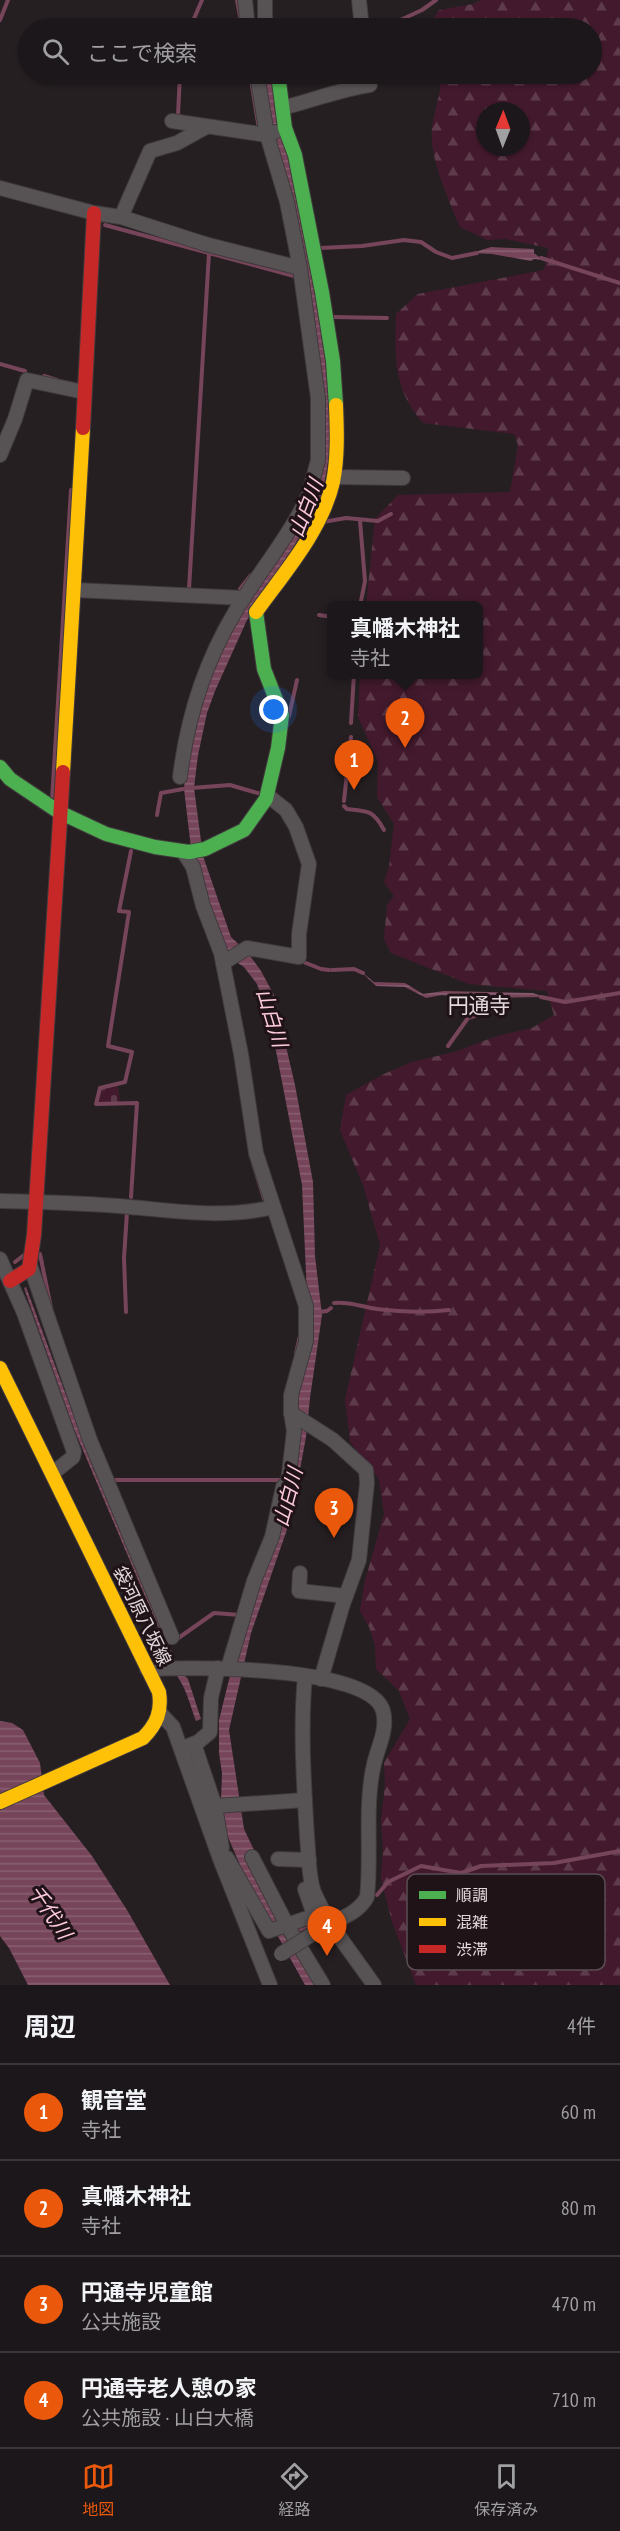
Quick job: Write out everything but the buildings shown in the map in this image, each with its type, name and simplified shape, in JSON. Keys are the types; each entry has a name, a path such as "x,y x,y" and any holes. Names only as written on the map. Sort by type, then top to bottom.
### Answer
{"street":[{"path":"245,0 248,18"},
{"path":"265,18 266,0"},
{"path":"359,0 361,18"},
{"path":"180,777 183,752 200,686 222,636 243,598 300,512 309,494 318,460 318,398 300,268 287,202 267,135 259,84"},
{"path":"0,767 10,778 59,812 106,834 186,853 205,849 244,830 267,795 278,748 282,715 264,669 255,614 310,533 327,501 334,477 337,399 332,344 296,155 285,128 279,84"},
{"path":"282,108 322,98 338,90 370,85"},
{"path":"172,121 267,135 285,128"},
{"path":"121,217 150,151 177,142 206,127"},
{"path":"0,188 94,213 121,217 205,244 300,268"},
{"path":"10,1281 26,1272 30,1265 37,1203 59,812 75,590 94,213"},
{"path":"0,455 15,419 27,380 84,392"},
{"path":"334,477 402,478"},
{"path":"75,590 243,598"},
{"path":"223,963 247,948 299,957 299,934 309,864 296,827 286,810 267,795"},
{"path":"181,1750 210,1732 211,1698 230,1668 254,1581 272,1537 283,1486 288,1482 294,1431 291,1395 306,1341 307,1320 300,1286 255,1154 241,1054 223,963 202,906 193,867 186,853"},
{"path":"0,1200 132,1207 167,1212 239,1212 273,1207"},
{"path":"0,1258 28,1323 74,1452 73,1457 53,1473"},
{"path":"30,1265 90,1440 172,1637"},
{"name":"袋河原八坂線","path":"0,1368 159,1692 159,1717"},
{"path":"293,1415 333,1440 366,1470 367,1483 359,1560 321,1679"},
{"path":"300,1573 299,1591 346,1596"},
{"path":"147,1669 230,1668 305,1676 370,1693 383,1709 384,1732 372,1775 367,1897 363,1905 355,1911 280,1954 269,1978"},
{"path":"220,1859 227,1858 269,1930 310,1917 313,1912 304,1887 303,1696 305,1676"},
{"path":"0,1802 144,1738 159,1717 173,1727 220,1859 269,1978"},
{"path":"194,1744 218,1806 222,1852 220,1859"},
{"path":"218,1806 305,1800"},
{"path":"278,1859 305,1860"},
{"path":"305,1860 327,1925 374,1985"},
{"path":"237,1874 254,1862 286,1923 323,1985"},
{"path":"346,1960 365,1985"}],"green space":[{"path":"481,0 620,0 620,1985 416,1985 410,1970 605,1970 605,1874 407,1874 407,1961 392,1922 381,1878 384,1763 410,1719 399,1691 376,1669 375,1646 369,1627 360,1611 364,1584 384,1514 379,1479 350,1442 345,1400 380,1245 363,1185 340,1130 346,1095 412,1062 454,1052 497,1036 532,1028 554,1015 547,991 469,984 391,953 384,939 387,905 394,896 384,882 389,867 394,824 377,797 378,762 358,717 360,679 483,679 483,601 366,601 375,519 398,495 510,492 518,445 514,434 423,423 413,410 401,385 396,359 396,314 418,294 544,270 548,248 506,239 487,240 460,227 441,179 432,140 440,84 602,84 602,18 434,18 439,10 473,4"},
{"path":"118,1086 120,1102 98,1103 101,1090"}],"water":[{"name":"山白川","path":"264,84 276,84 317,286 333,433 321,503 247,620 215,691 207,713 194,788 203,856 231,937 248,953 274,995 295,1085 313,1182 315,1256 322,1315 306,1437 291,1518 251,1633 229,1730 244,1829 318,1985 305,1985 246,1879 228,1837 223,1837 224,1810 221,1801 222,1773 219,1753 219,1720 243,1623 272,1545 309,1340 302,1185 270,1020 257,984 244,967 226,955 217,933 191,848 184,789 186,765 204,689 250,593 285,547 324,439"},
{"path":"491,247 534,249 534,253 543,260 531,261 472,253"},
{"path":"359,970 374,982 405,983 423,994 444,991 533,993 545,997 464,998 442,995 426,998 405,987 376,986"},
{"path":"26,1287 93,1468 130,1550 179,1670 188,1679 201,1719 196,1721 74,1429 24,1288"},
{"name":"千代川","path":"0,1721 12,1723 23,1730 40,1763 44,1795 92,1856 127,1910 170,1985 28,1985 9,1948 0,1936"}],"waterway":[{"path":"0,20 8,0"},
{"path":"194,18 202,0"},
{"path":"237,0 240,18"},
{"path":"405,18 436,0"},
{"path":"180,84 178,115 182,117"},
{"path":"252,84 259,129"},
{"path":"105,225 294,276"},
{"path":"320,248 362,246 404,240 421,242 436,252 452,258 477,253"},
{"path":"189,589 209,253"},
{"path":"541,258 620,283"},
{"path":"333,317 387,318"},
{"path":"0,364 25,371"},
{"path":"44,376 57,380"},
{"path":"52,800 71,490"},
{"name":"山白川","path":"323,522 346,518 378,521 391,514"},
{"path":"360,521 365,581 361,601"},
{"path":"240,589 251,575"},
{"path":"319,615 327,616"},
{"path":"351,723 354,679"},
{"path":"289,716 297,680"},
{"path":"344,801 351,737"},
{"path":"191,788 230,785 261,794"},
{"path":"157,815 161,793 183,789"},
{"path":"344,806 347,809 360,810 373,815 384,830"},
{"path":"131,851 119,911 129,912 108,1046 132,1052 125,1082 100,1088 96,1104 137,1103 131,1197"},
{"path":"301,961 329,970"},
{"path":"332,970 354,969 363,973"},
{"path":"541,997 565,1002 620,993"},
{"path":"448,1046 468,1018 491,1011 509,996"},
{"path":"484,999 485,1014"},
{"path":"253,1163 264,1199"},
{"path":"126,1312 124,1258 127,1212"},
{"path":"40,1254 51,1308"},
{"path":"15,1262 24,1255"},
{"path":"334,1303 404,1311 449,1310"},
{"path":"318,1312 331,1308"},
{"path":"296,1353 300,1336"},
{"name":"山白川","path":"114,1480 281,1480"},
{"path":"177,1639 214,1613 240,1615"},
{"path":"377,1895 388,1882 421,1866 461,1873 481,1866 554,1863 620,1851"},
{"path":"299,1930 311,1924"}],"traffic: fast":[{"path":"279,84 285,128 295,155 322,292 333,361 336,405"},
{"path":"0,767 10,779 59,812 106,834 155,847 189,852 205,849 244,830 266,799 278,748 282,715 264,669 256,612"}],"traffic: slow":[{"path":"256,612 301,550 328,500 336,463 336,405"},
{"path":"63,772 83,428"},
{"path":"0,1368 159,1692 160,1699 157,1717 152,1728 143,1738 0,1802"}],"traffic: jam":[{"path":"83,428 94,213"},
{"path":"10,1281 29,1269 34,1235 63,772"}],"place":[{"name":"真幡木神社","path":"405,748"},
{"name":"観音堂","path":"354,790"},
{"name":"円通寺児童館","path":"334,1538"},
{"name":"円通寺老人憩の家","path":"327,1956"}],"district":[{"name":"円通寺","path":"479,1006"}]}
